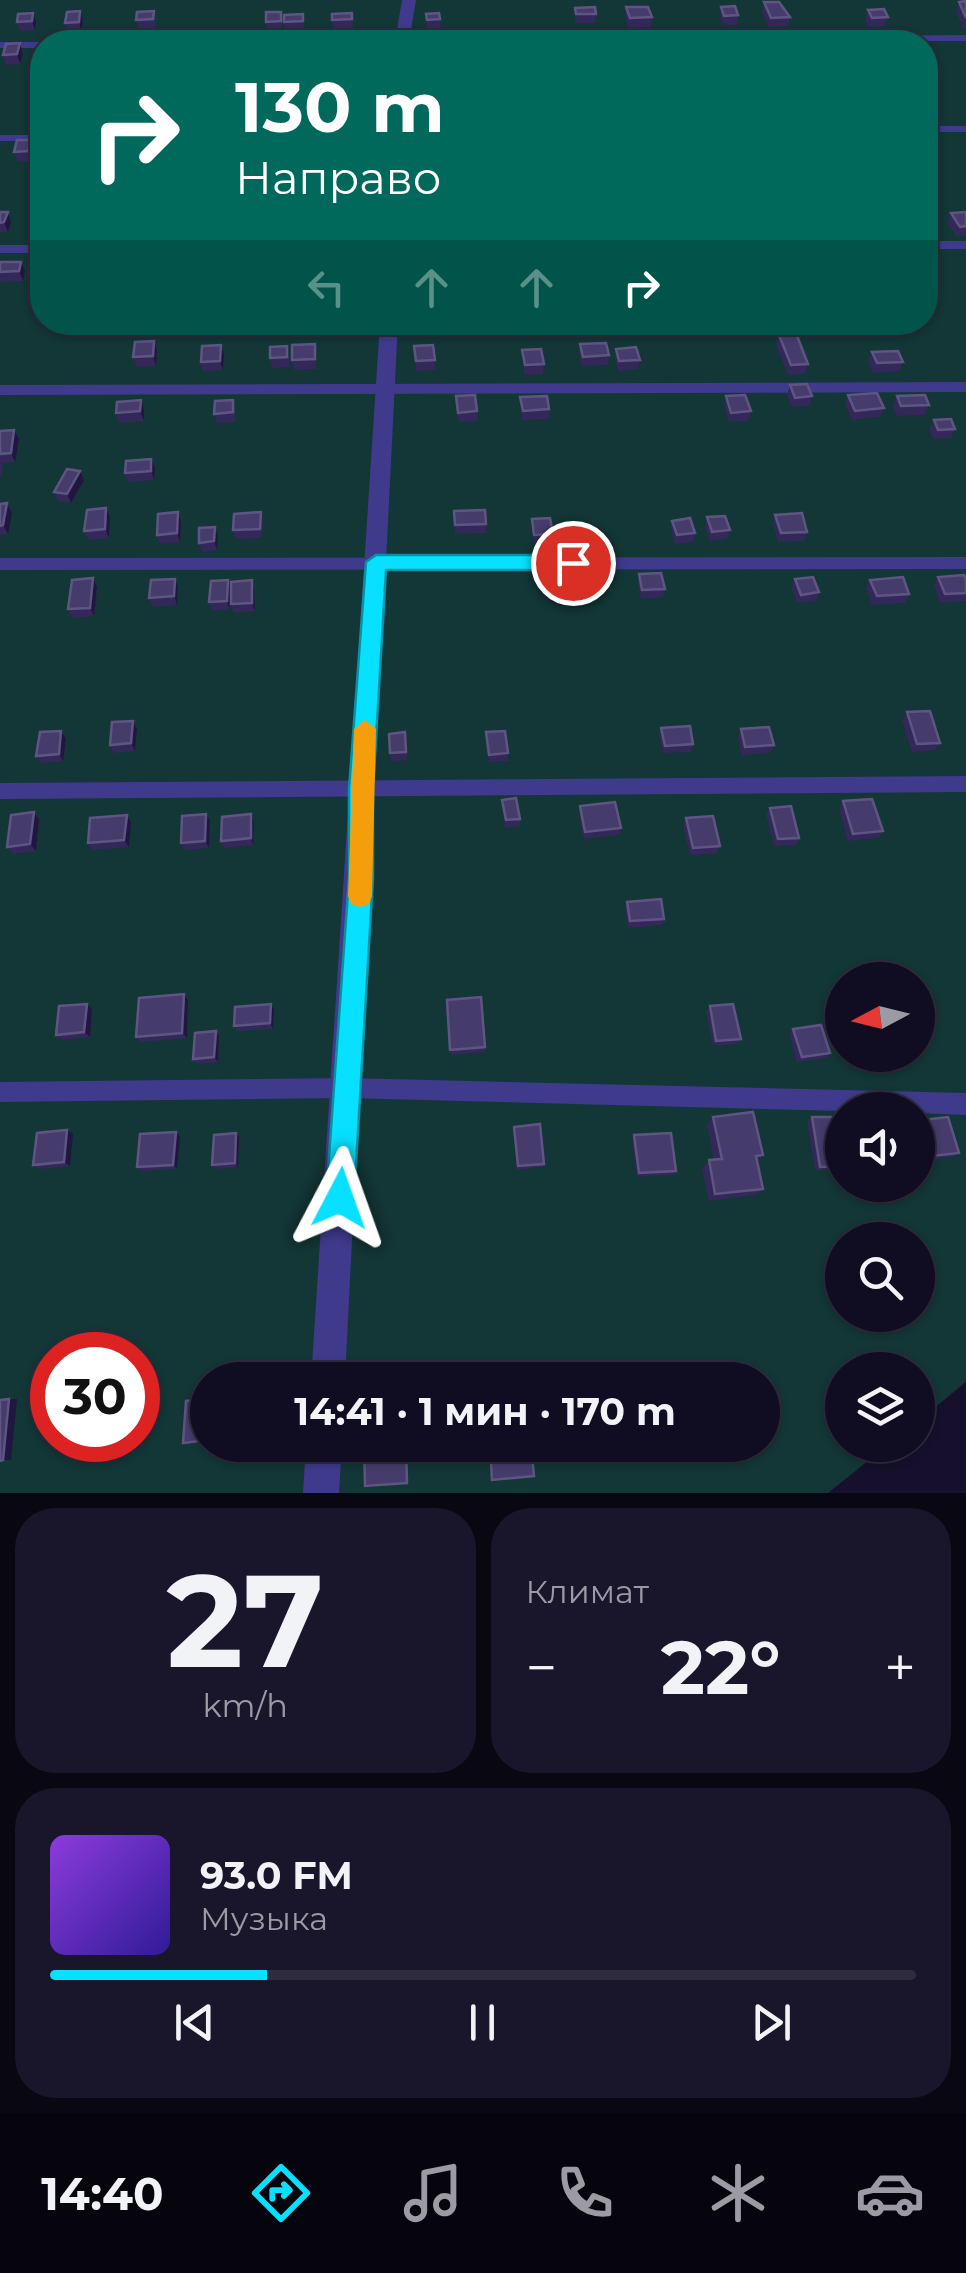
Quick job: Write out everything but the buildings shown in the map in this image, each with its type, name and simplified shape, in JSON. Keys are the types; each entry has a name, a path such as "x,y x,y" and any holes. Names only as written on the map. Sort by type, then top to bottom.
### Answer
{"street":[{"path":"404,30 409,0"},
{"path":"329,1362 361,878 361,789 388,335"},
{"path":"320,1493 323,1462"}],"lane":[{"path":"938,38 966,38"},
{"path":"0,45 30,45"},
{"path":"938,129 966,129"},
{"path":"0,138 30,138"},
{"path":"938,245 966,245"},
{"path":"0,249 30,249"},
{"path":"0,390 966,386"},
{"path":"0,564 966,563"},
{"path":"0,792 966,784"},
{"path":"0,1092 347,1088 966,1104"}],"green space":[{"path":"0,0 966,0 966,1382 935,1407 935,1352 825,1352 825,1462 867,1462 828,1493 0,1493"}],"slow traffic":[{"path":"360,896 365,729"}],"route":[{"path":"340,1198 376,562 573,563"}]}
